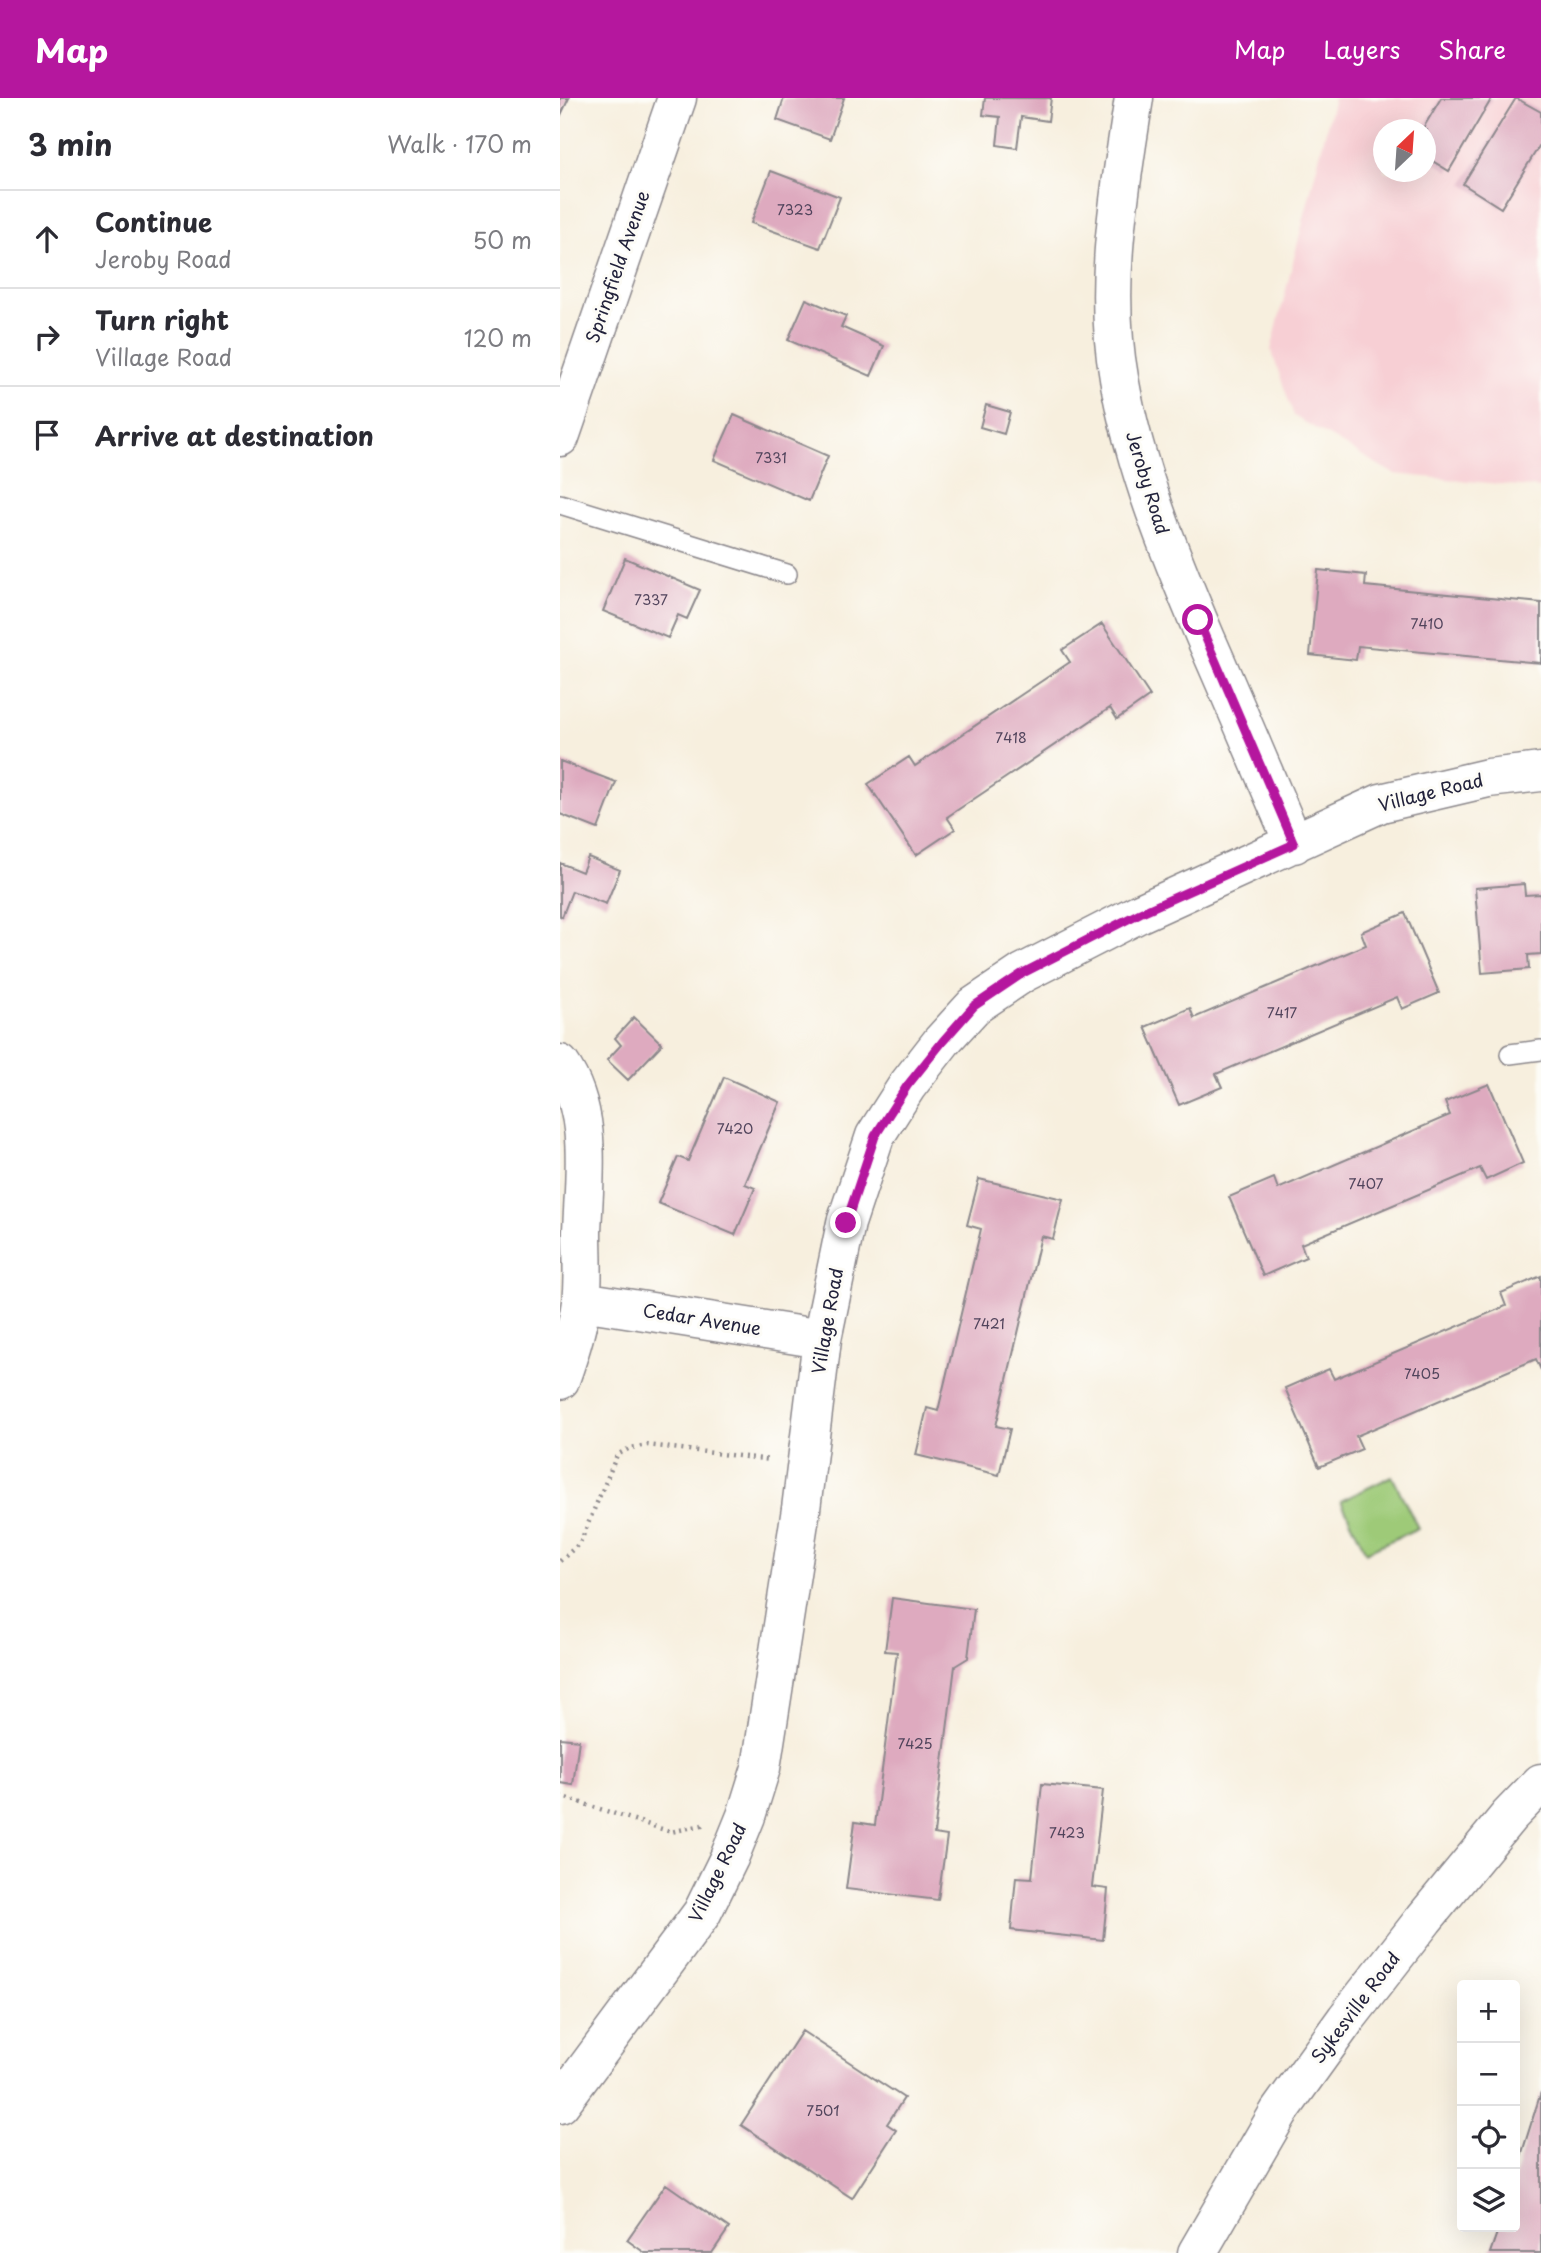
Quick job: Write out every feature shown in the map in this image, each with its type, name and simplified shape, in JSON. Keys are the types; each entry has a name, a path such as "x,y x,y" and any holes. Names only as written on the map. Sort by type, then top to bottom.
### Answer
{"street":[{"name":"Springfield Avenue","path":"560,437 571,370 677,98"},
{"name":"Jeroby Road","path":"1134,98 1112,255 1118,376 1134,447 1155,516 1294,844"},
{"name":"Village Road","path":"560,2104 702,1913 746,1816 761,1768 802,1509 822,1339 846,1223 875,1136 907,1086 974,1006 1023,973 1140,913 1381,803 1488,778 1541,772"},
{"path":"560,1064 576,1098 582,1122 585,1156 582,1301 560,1380"},
{"name":"Cedar Avenue","path":"582,1301 822,1339"},
{"name":"Sykesville Road","path":"1197,2253 1279,2112 1346,2019 1509,1816 1541,1783"}],"lane":[{"path":"560,504 788,575"},
{"path":"1510,1054 1541,1050"}],"path":[{"path":"560,1561 580,1544 617,1455 630,1448 648,1445 782,1461"},
{"path":"560,1796 671,1832 702,1825 707,1819"}],"shaded area":[{"path":"1334,98 1541,98 1541,488 1394,474 1294,416 1271,350"}],"green space":[{"path":"1392,1476 1418,1528 1366,1552 1341,1501"}],"building":[{"path":"560,98 569,98 560,117"},
{"path":"784,98 844,98 830,139 777,120"},
{"path":"985,98 1051,98 1048,121 1021,117 1017,148 997,145 1000,117 983,115"},
{"path":"1441,98 1492,98 1449,171 1436,163 1436,119 1429,119"},
{"path":"1516,98 1541,112 1541,143 1501,208 1463,184"},
{"path":"771,171 840,197 820,248 751,223"},
{"path":"806,299 846,316 841,327 884,346 871,376 788,340"},
{"path":"986,405 1010,412 1004,434 980,427"},
{"path":"734,415 828,456 809,501 714,460"},
{"path":"625,558 700,590 687,619 678,615 668,638 603,611"},
{"path":"1318,570 1366,575 1365,586 1541,603 1541,663 1358,646 1356,660 1310,655"},
{"path":"1102,624 1150,696 1117,719 1110,708 947,817 955,829 916,855 868,784 909,757 915,766 1070,662 1062,650"},
{"path":"560,761 616,782 598,829 560,814"},
{"path":"588,857 620,870 606,904 572,891 562,917 560,863 582,872"},
{"path":"1524,884 1525,895 1541,894 1541,954 1528,955 1529,969 1482,973 1475,888"},
{"path":"1405,913 1439,993 1402,1009 1397,997 1216,1074 1222,1087 1179,1105 1145,1027 1190,1008 1194,1018 1366,945 1361,932"},
{"path":"634,1017 662,1044 628,1080 607,1060 621,1045 615,1038"},
{"path":"724,1077 780,1102 745,1184 755,1188 735,1235 658,1203 678,1157 688,1161"},
{"path":"1489,1084 1523,1163 1486,1180 1480,1168 1301,1244 1306,1257 1263,1276 1229,1197 1274,1178 1278,1189 1450,1115 1445,1102"},
{"path":"979,1179 1063,1199 1053,1239 1041,1236 996,1426 1010,1429 999,1475 916,1455 927,1408 938,1411 981,1229 967,1225"},
{"path":"1541,1276 1541,1370 1536,1359 1356,1436 1362,1449 1319,1467 1285,1388 1329,1369 1334,1379 1506,1306 1501,1293"},
{"path":"892,1598 974,1609 968,1658 955,1666 934,1834 947,1836 938,1900 846,1889 855,1822 875,1825 897,1652 885,1651"},
{"path":"560,1738 579,1740 573,1785 560,1783"},
{"path":"1042,1784 1103,1790 1092,1887 1108,1889 1103,1940 1011,1930 1016,1877 1032,1878"},
{"path":"802,2031 904,2098 887,2124 896,2130 852,2198 741,2125"},
{"path":"1541,2092 1541,2253 1490,2253 1497,2232 1520,2232 1520,2159"},
{"path":"666,2184 729,2228 712,2253 645,2253 627,2240"}],"route":[{"path":"846,1223 875,1136 907,1086 974,1006 1023,973 1140,913 1294,844 1198,620"}]}
